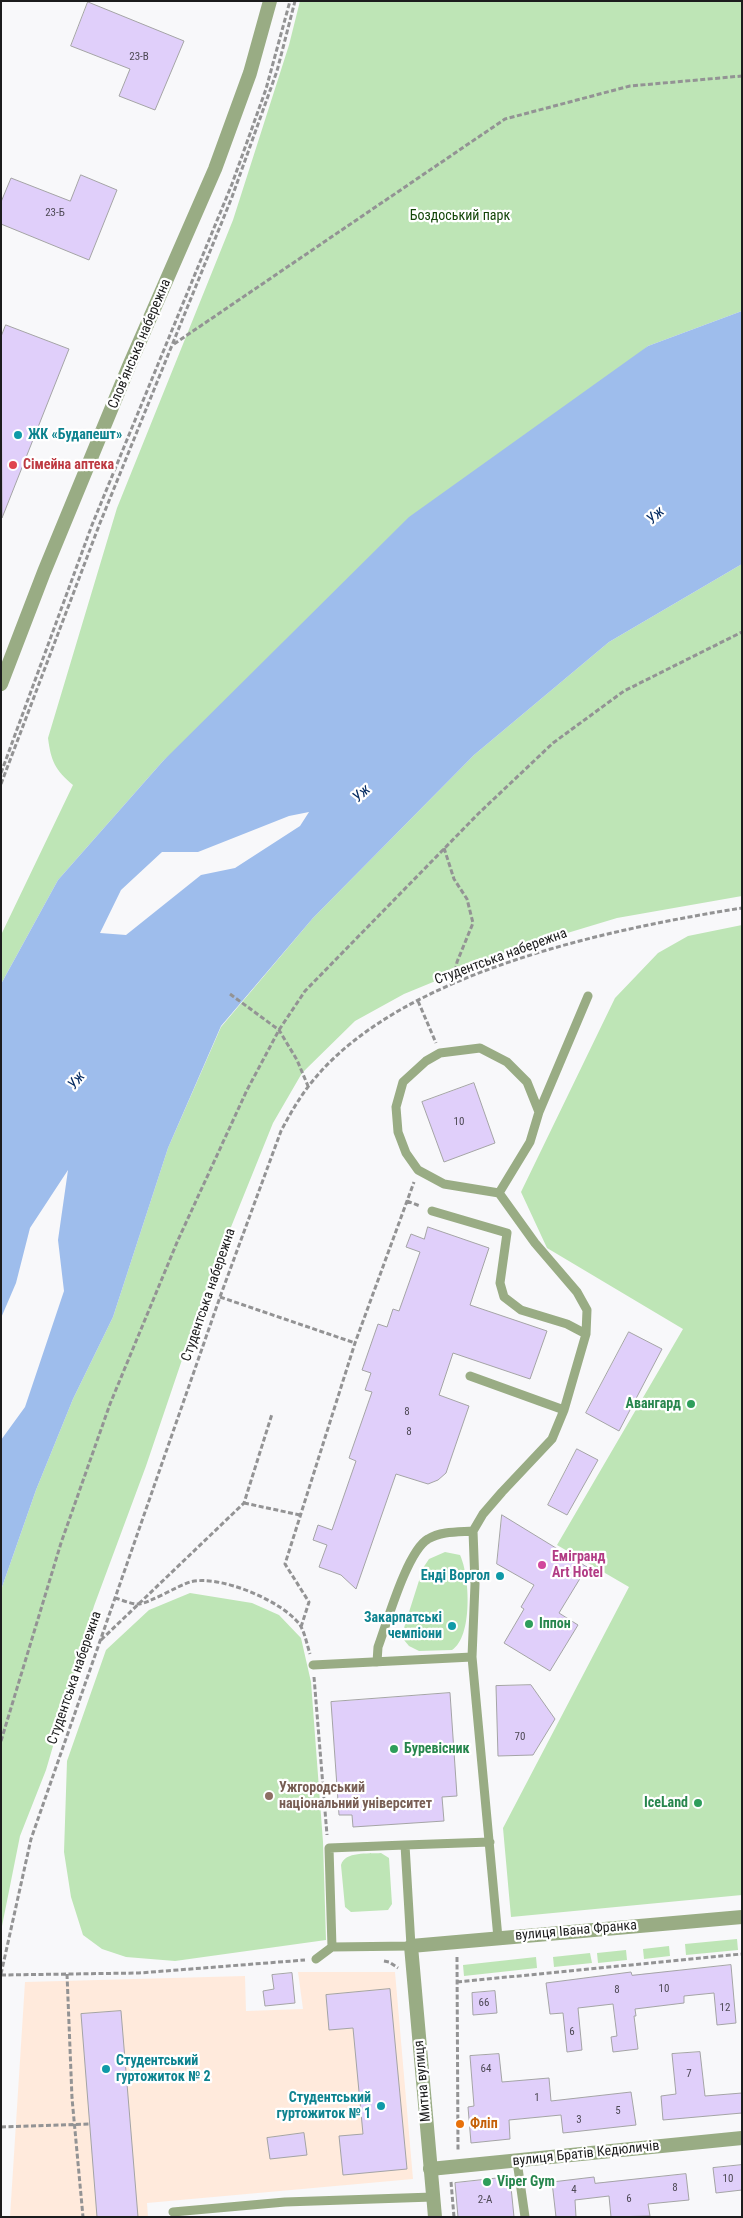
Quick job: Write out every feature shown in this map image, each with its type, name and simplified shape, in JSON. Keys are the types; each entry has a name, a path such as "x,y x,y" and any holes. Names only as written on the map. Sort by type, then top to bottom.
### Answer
{"street":[{"name":"Словʼянська набережна","path":"1,684 44,572 129,366 216,169 250,73 270,1"},
{"name":"вулиця Івана Франка","path":"411,1946 742,1917"},
{"name":"Митна вулиця","path":"411,1946 435,2217"},
{"name":"вулиця Братів Кедюличів","path":"430,2169 742,2138"}],"lane":[{"path":"499,1193 530,1142 539,1112 588,996"},
{"path":"498,1938 472,1657 475,1584 473,1531 483,1514 552,1439 564,1410 586,1334 587,1310 577,1292 535,1243 499,1193 444,1184 418,1170 406,1153 398,1132 396,1107 403,1082 426,1061 440,1052 480,1048 507,1062 527,1082 539,1112"},
{"path":"432,1211 507,1233 500,1283 504,1296 521,1310 567,1324 586,1334"},
{"path":"470,1376 564,1410"},
{"path":"377,1662 378,1647 412,1557 426,1540 444,1533 473,1531"},
{"path":"313,1665 472,1657"},
{"path":"332,1947 328,1848 490,1842"},
{"path":"316,1959 332,1947 411,1946 405,1845"},
{"path":"517,2160 525,2217"},
{"path":"173,2212 285,2202 433,2197"}],"path":[{"path":"1,773 92,525 235,175 266,89 290,1"},
{"path":"1,784 100,523 173,344 258,126 284,46 295,1"},
{"path":"173,344 505,118 630,86 742,76"},
{"path":"1,1741 61,1543 110,1404 182,1231 247,1090 279,1030 305,990 444,848 553,743 624,691 742,632"},
{"path":"444,848 454,878 467,898 473,923 457,962 453,984"},
{"name":"Студентська набережна","path":"1,1974 31,1839 220,1297 281,1131 294,1106 338,1054 358,1037 418,1001 453,984 595,936 653,922 742,908"},
{"path":"230,994 279,1030 297,1060 309,1087"},
{"path":"418,1001 440,1052"},
{"path":"301,1627 309,1602 284,1564 355,1343 415,1178"},
{"path":"220,1297 355,1343"},
{"path":"100,1640 244,1503 272,1414"},
{"path":"244,1503 300,1515"},
{"path":"115,1598 138,1604 192,1581 220,1584 269,1599 287,1610 301,1627 313,1665 328,1848"},
{"path":"454,2217 451,2180 458,2166 457,1941"},
{"path":"457,1982 742,1954"},
{"path":"1,1974 138,1973 316,1959"},
{"path":"380,1961 389,1962 403,1974"},
{"path":"67,1974 75,2125 83,2217"},
{"path":"1,2127 90,2124"}],"shaded area":[{"path":"298,1972 395,1972 413,2179 147,2203 148,2217 10,2217 25,1982 245,1976 246,2011 303,2009"}],"green space":[{"name":"Боздоський парк","path":"300,1 742,1 742,311 648,346 163,761 58,880 1,984 1,935 73,785 58,770 51,753 48,738 117,508 233,220 289,45"},
{"path":"742,564 742,896 617,918 511,950 404,994 355,1021 302,1073 273,1123 206,1289 146,1466 94,1606 46,1770 20,1836 1,1931 1,1590 36,1490 73,1399 113,1317 168,1148 221,1027 313,918 474,755 609,642"},
{"name":"Авангард","path":"742,925 742,1895 511,1917 503,1828 629,1587 557,1545 683,1329 547,1248 521,1192 615,998 658,953 688,936"},
{"path":"445,1552 460,1555 466,1577 468,1605 464,1633 459,1643 452,1650 419,1651 409,1646 404,1640 403,1631 423,1568 429,1559"},
{"name":"Ужгородський національний університет","path":"190,1593 252,1603 279,1615 301,1638 311,1682 323,1842 326,1940 175,1961 126,1957 102,1949 83,1935 71,1897 64,1852 67,1761 106,1650 149,1610"},
{"path":"381,1853 389,1858 392,1904 388,1910 351,1912 345,1907 341,1865 343,1861 352,1855"},
{"path":"737,1939 738,1950 686,1955 685,1944"},
{"path":"669,1946 670,1956 644,1959 643,1949"},
{"path":"626,1950 627,1960 598,1963 597,1953"},
{"path":"590,1953 592,1963 554,1967 553,1957"},
{"path":"536,1957 537,1968 464,1976 463,1965"}],"water":[{"name":"Уж","path":"742,311 742,564 609,642 474,755 313,918 221,1026 168,1148 113,1317 73,1399 36,1490 1,1590 1,1440 25,1407 64,1291 58,1240 68,1170 30,1228 16,1283 1,1318 1,984 58,880 163,761 409,517 648,346","holes":["309,812 300,826 235,868 201,875 126,935 100,933 121,890 162,852 198,852 289,816"]}],"building":[{"path":"88,2 184,41 155,110 119,96 130,69 71,46"},
{"path":"81,175 117,190 89,260 1,224 1,202 11,178 70,201"},
{"name":"ЖК «Будапешт»","path":"6,325 69,349 2,518 1,337"},
{"path":"474,1083 495,1143 444,1162 422,1102"},
{"path":"428,1227 489,1248 470,1305 547,1331 530,1379 453,1353 439,1395 469,1406 446,1473 438,1480 428,1484 396,1474 356,1589 341,1575 319,1567 327,1545 313,1540 318,1525 332,1530 356,1461 349,1458 372,1392 365,1390 371,1373 362,1370 378,1324 387,1327 393,1309 399,1311 420,1252 406,1247 411,1234 424,1239"},
{"path":"629,1332 662,1349 619,1431 586,1413"},
{"path":"577,1449 598,1460 567,1515 548,1505"},
{"path":"502,1515 587,1567 559,1613 578,1625 550,1671 504,1643 524,1609 521,1607 534,1585 497,1564"},
{"path":"531,1685 555,1719 533,1755 498,1756 496,1686"},
{"name":"Буревісник","path":"450,1693 457,1796 442,1797 444,1821 353,1827 352,1815 339,1815 331,1702"},
{"path":"731,1965 736,2023 717,2025 714,1993 684,1996 684,2003 635,2009 636,2016 634,2016 638,2049 613,2052 611,2037 617,2036 613,2004 578,2008 582,2050 567,2052 563,2013 550,2014 546,1983 631,1972 632,1975"},
{"path":"292,1973 295,2003 265,2006 263,1991 274,1989 272,1975"},
{"name":"Студентський гуртожиток № 1","path":"390,1989 407,2169 343,2175 339,2136 363,2134 353,2028 329,2030 326,1995"},
{"path":"495,1991 497,2013 473,2015 472,1993"},
{"name":"Студентський гуртожиток № 2","path":"121,2011 138,2217 97,2217 81,2014"},
{"path":"700,2052 705,2096 742,2093 742,2113 663,2120 661,2096 676,2094 672,2054"},
{"path":"499,2054 502,2082 549,2078 551,2101 631,2092 636,2125 563,2133 561,2115 509,2120 510,2139 471,2143 468,2107 474,2106 470,2056"},
{"path":"304,2133 307,2155 270,2159 267,2138"},
{"path":"742,2165 742,2190 716,2193 713,2168"},
{"path":"686,2174 689,2200 648,2204 650,2216 611,2217 609,2196 575,2200 576,2217 556,2217 552,2182 594,2177 595,2183"},
{"path":"510,2177 514,2217 458,2217 455,2183"}],"place":[{"name":"ЖК «Будапешт»","path":"18,435"},
{"name":"Сімейна аптека","path":"13,465"},
{"name":"Авангард","path":"691,1404"},
{"name":"Емігранд Art Hotel","path":"542,1565"},
{"name":"Енді Воргол","path":"500,1576"},
{"name":"Іппон","path":"529,1624"},
{"name":"Закарпатські чемпіони","path":"452,1626"},
{"name":"Буревісник","path":"394,1749"},
{"name":"Ужгородський національний університет","path":"269,1796"},
{"name":"IceLand","path":"698,1803"},
{"name":"Студентський гуртожиток № 2","path":"106,2069"},
{"name":"Студентський гуртожиток № 1","path":"381,2106"},
{"name":"Фліп","path":"460,2124"},
{"name":"Viper Gym","path":"487,2182"}]}
